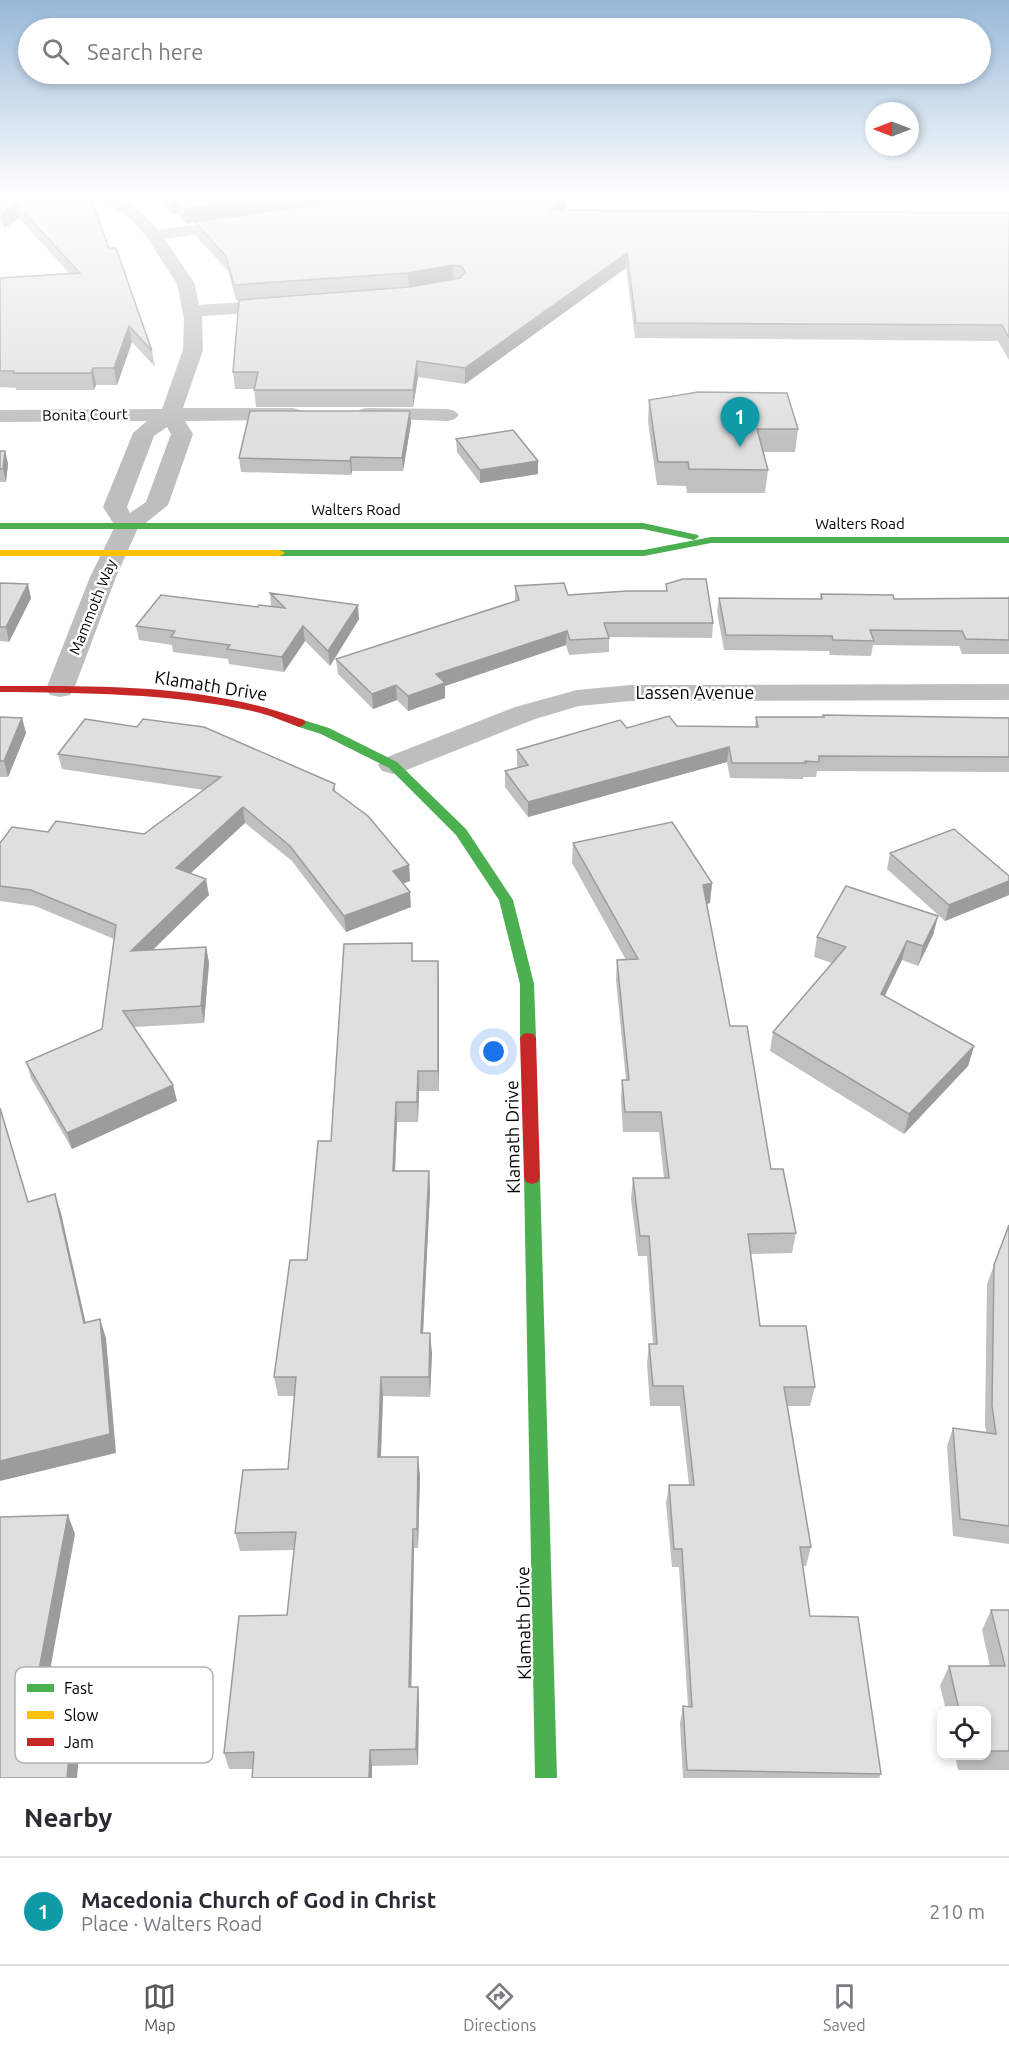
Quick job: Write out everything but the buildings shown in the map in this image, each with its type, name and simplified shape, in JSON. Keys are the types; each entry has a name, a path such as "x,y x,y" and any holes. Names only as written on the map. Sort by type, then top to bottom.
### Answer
{"main road":[{"name":"Walters Road","path":"0,526 642,526 711,540"},
{"name":"Walters Road","path":"0,553 644,553 711,540 1009,540"},
{"name":"Klamath Drive","path":"0,689 60,689 162,694 253,707 325,732 393,765 461,832 506,900 527,984 546,1778"}],"street":[{"path":"170,415 182,434 156,506 127,526 115,507 144,433 170,415 193,350 192,311 186,284 181,277"},
{"path":"192,311 304,303"},
{"name":"Bonita Court","path":"0,416 311,414"},
{"path":"346,414 448,415"},
{"name":"Mammoth Way","path":"60,689 127,526"},
{"name":"Lassen Avenue","path":"393,765 525,713 577,699 631,693 1009,692"}],"traffic: fast":[{"path":"0,526 643,526 694,537"},
{"path":"280,553 644,553 711,540 1009,540"},
{"path":"300,723 325,731 393,765 461,832 506,900 527,984 528,1038"},
{"path":"532,1177 546,1778"}],"traffic: slow":[{"path":"0,553 280,553"}],"traffic: jam":[{"path":"0,689 158,693 258,708 300,723"},
{"path":"528,1038 532,1177"}],"place":[{"name":"Macedonia Church of God in Christ","path":"740,447"}]}
